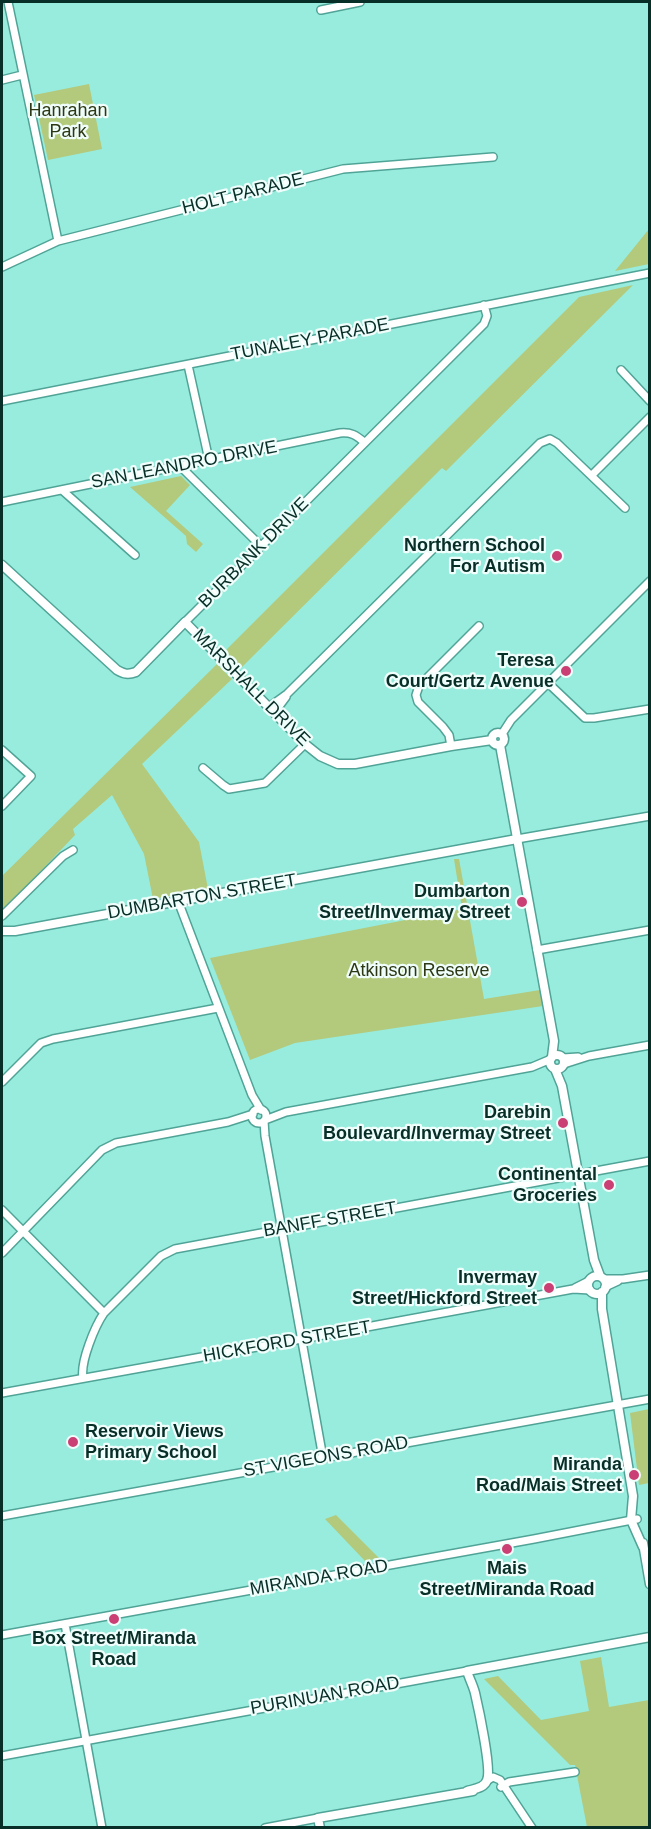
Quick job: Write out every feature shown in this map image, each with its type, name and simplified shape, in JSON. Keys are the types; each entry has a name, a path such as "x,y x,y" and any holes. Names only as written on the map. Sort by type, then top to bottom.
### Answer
{"street":[{"path":"8,2 58,241"},
{"path":"321,10 360,2"},
{"path":"2,80 22,75"},
{"name":"HOLT PARADE","path":"2,267 58,241 343,169 493,157"},
{"name":"TUNALEY PARADE","path":"2,401 650,273"},
{"name":"BURBANK DRIVE","path":"2,565 109,663 124,674 136,672 484,324 487,316 484,305"},
{"path":"188,365 208,460"},
{"path":"621,370 650,401"},
{"path":"592,475 650,417"},
{"name":"SAN LEANDRO DRIVE","path":"2,502 349,432 364,442"},
{"path":"272,710 540,443 550,439 557,443 625,508"},
{"path":"180,466 261,546"},
{"path":"62,490 135,555"},
{"path":"502,734 511,720 650,581"},
{"name":"MARSHALL DRIVE","path":"185,622 305,744 320,756 338,764 355,765 492,740"},
{"path":"452,746 449,735 418,702 416,695 419,686 479,626"},
{"path":"548,683 585,718 650,709"},
{"path":"500,746 492,740 495,734 502,734"},
{"path":"500,746 505,741 502,734"},
{"path":"203,768 229,789 266,783 305,744"},
{"path":"500,746 594,1260 633,1496 634,1520 643,1547 650,1584"},
{"path":"2,750 31,776 2,806"},
{"name":"DUMBARTON STREET","path":"2,931 15,931 650,816"},
{"path":"2,916 63,856 73,850"},
{"path":"178,902 252,1095 265,1136 323,1458"},
{"path":"537,950 650,930"},
{"path":"2,1082 41,1043 218,1008"},
{"path":"2,1253 108,1146 116,1143 650,1045"},
{"name":"BANFF STREET","path":"83,1378 82,1370 104,1313 161,1256 175,1249 650,1161"},
{"path":"2,1209 104,1313"},
{"name":"HICKFORD STREET","path":"2,1393 650,1275"},
{"name":"ST VIGEONS ROAD","path":"2,1516 650,1399"},
{"name":"MIRANDA ROAD","path":"2,1635 634,1520"},
{"path":"65,1624 102,1827"},
{"name":"PURINUAN ROAD","path":"2,1756 650,1637"},
{"path":"471,1670 491,1781"},
{"path":"505,1788 523,1780 575,1772"},
{"path":"265,1827 321,1823 467,1791 491,1781 500,1780 532,1827"}],"green space":[{"name":"Hanrahan Park","path":"89,84 102,149 48,160 34,95"},
{"path":"649,229 649,264 615,271"},
{"path":"633,285 446,471 442,468 241,668 225,651 579,297"},
{"path":"181,476 190,485 166,511 203,544 196,552 187,544 186,536 130,487"},
{"path":"217,664 232,679 142,764 199,842 208,889 153,899 144,854 112,795 73,829 75,835 2,912 2,876"},
{"name":"Atkinson Reserve","path":"454,859 459,859 484,999 540,990 543,1006 295,1043 250,1060 210,958 462,909"},
{"path":"649,1409 649,1483 639,1485 630,1413"},
{"path":"336,1515 379,1558 365,1561 325,1519"},
{"path":"601,1657 609,1707 649,1700 649,1827 587,1827 575,1765 570,1765 484,1679 498,1676 541,1720 589,1711 580,1661"}],"place":[{"name":"Northern School For Autism","path":"557,556"},
{"name":"Teresa Court/Gertz Avenue","path":"566,671"},
{"name":"Dumbarton Street/Invermay Street","path":"522,902"},
{"name":"Darebin Boulevard/Invermay Street","path":"563,1123"},
{"name":"Continental Groceries","path":"609,1185"},
{"name":"Invermay Street/Hickford Street","path":"549,1288"},
{"name":"Reservoir Views Primary School","path":"73,1442"},
{"name":"Miranda Road/Mais Street","path":"634,1475"},
{"name":"Mais Street/Miranda Road","path":"507,1549"},
{"name":"Box Street/Miranda Road","path":"114,1619"}]}
